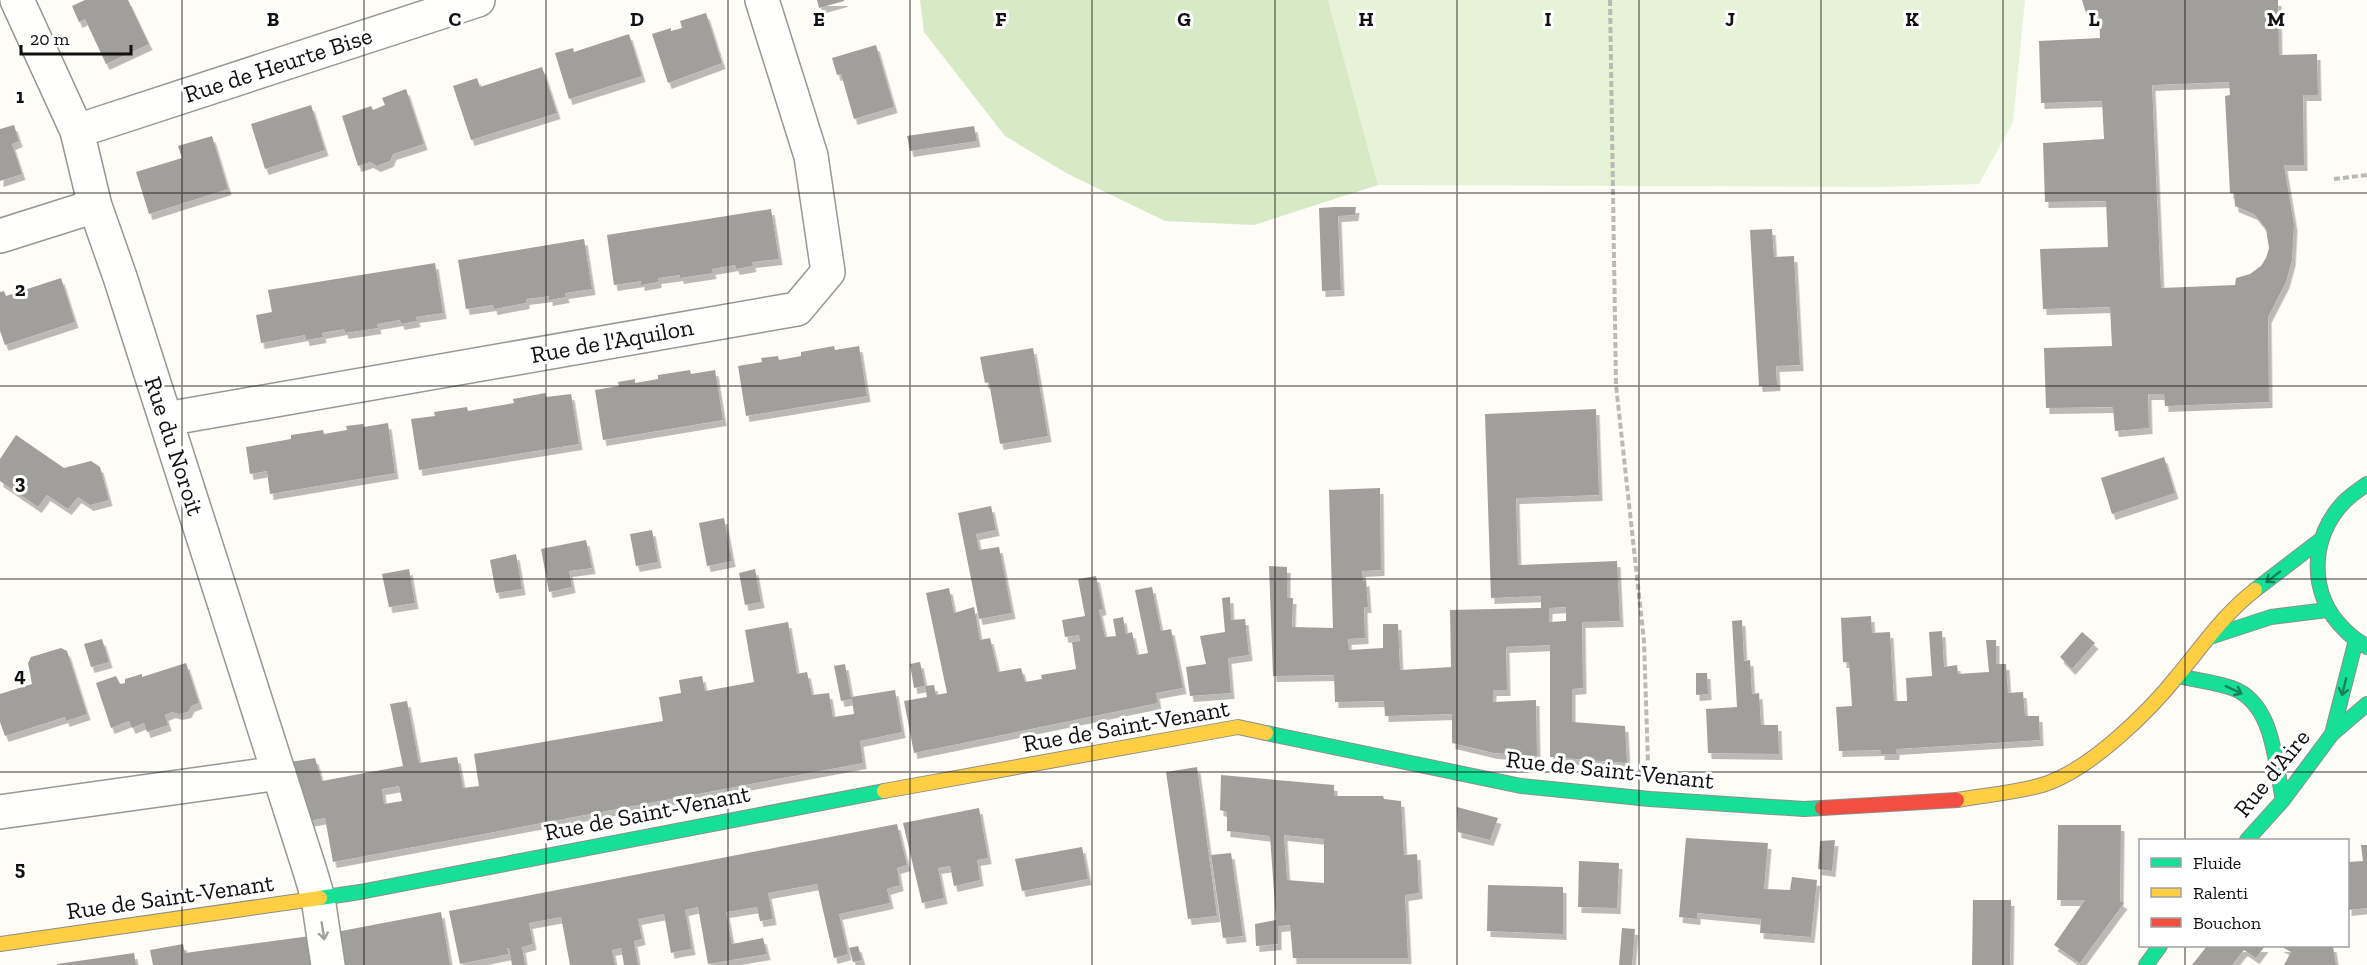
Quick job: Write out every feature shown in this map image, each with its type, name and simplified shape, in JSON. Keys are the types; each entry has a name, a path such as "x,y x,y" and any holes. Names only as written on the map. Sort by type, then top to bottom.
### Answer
{"main road":[{"path":"2332,734 2361,643 2327,610 2318,586 2316,569 2319,541 2328,519 2338,505 2367,483"},
{"name":"Rue de Saint-Venant","path":"0,944 360,892 786,808 1238,727 1511,785 1650,799 1804,809 1947,802 2043,785 2086,763 2120,736 2178,676 2207,638 2241,602 2319,541"},
{"path":"2207,638 2271,617 2327,610"},
{"path":"2178,676 2233,688 2254,701 2268,728 2283,800"},
{"path":"2332,734 2367,704"},
{"name":"Rue d'Aire","path":"2248,839 2283,800 2332,734"},
{"path":"2146,965 2159,947"}],"street":[{"name":"Rue du Noroit","path":"18,0 77,130 95,206 166,419 318,898 328,965"},
{"name":"Rue de Heurte Bise","path":"77,130 403,11 478,0"},
{"name":"Rue de l'Aquilon","path":"166,419 797,309 828,272 811,156 762,0"},
{"path":"0,236 95,206"},
{"path":"0,812 279,773"}],"path":[{"path":"1610,0 1616,385 1644,641 1650,799"},
{"path":"2334,179 2367,175"}],"green space":[{"path":"920,0 1328,0 1378,185 1254,225 1165,221 1068,174 1005,136 924,32"},
{"path":"1328,0 2025,0 2013,122 1979,184 1878,187 1378,185"}],"building":[{"path":"85,0 128,0 149,44 106,64 85,19 79,22 72,6"},
{"path":"817,0 844,0 844,1 819,8"},
{"path":"2082,0 2278,0 2279,55 2317,54 2318,95 2303,95 2304,165 2284,165 2294,225 2292,260 2286,282 2268,317 2269,402 2165,406 2164,394 2148,394 2149,428 2115,431 2113,407 2046,408 2044,348 2112,346 2110,307 2043,309 2040,249 2108,247 2106,201 2045,202 2043,143 2104,139 2102,101 2041,103 2039,41 2100,38 2099,16 2088,19","holes":["2229,82 2230,95 2225,96 2230,193 2234,193 2235,206 2254,214 2266,229 2269,248 2266,258 2261,266 2250,274 2236,278 2235,285 2161,288 2152,85"]},
{"path":"706,13 722,63 668,83 652,34 671,28 671,31 682,28 680,21"},
{"path":"629,34 642,76 569,99 555,53 573,48 574,52"},
{"path":"876,45 894,107 854,119 841,74 837,75 832,58"},
{"path":"542,67 557,113 471,140 453,86 477,78 480,87"},
{"path":"406,89 424,144 393,154 390,161 377,166 370,162 358,166 342,116 371,106 373,110 385,105 382,98"},
{"path":"311,105 325,150 265,169 251,124"},
{"path":"14,125 19,141 12,144 22,174 0,181 0,129"},
{"path":"974,126 977,141 910,151 907,136"},
{"path":"212,136 228,189 149,214 136,172 182,158 178,146"},
{"path":"1356,207 1355,215 1338,216 1341,290 1322,291 1319,208"},
{"path":"771,209 779,259 752,262 753,266 736,269 735,265 712,269 713,273 680,278 680,275 658,278 658,282 641,285 641,281 614,285 607,235"},
{"path":"1772,229 1774,257 1794,256 1800,365 1776,366 1777,385 1759,386 1750,230"},
{"path":"584,239 592,289 565,293 566,297 549,300 549,296 526,299 526,303 494,309 493,305 466,309 458,260"},
{"path":"435,263 443,313 416,317 417,321 401,324 400,320 377,324 378,328 345,333 344,329 322,333 323,337 306,340 305,335 261,343 256,315 272,312 268,290"},
{"path":"61,278 75,322 5,345 0,331 0,292 4,291 6,296"},
{"path":"834,346 835,350 859,346 867,396 746,416 738,366 762,362 761,358 778,356 779,360 801,356 801,352"},
{"path":"1033,348 1048,436 1000,444 989,382 985,383 980,357"},
{"path":"690,370 691,374 715,370 723,420 603,440 595,390 619,386 618,382 635,379 635,383 658,379 658,375"},
{"path":"545,393 546,397 571,394 579,444 419,470 411,419 435,416 434,412 467,407 468,411 514,403 513,399"},
{"path":"1596,409 1599,495 1516,498 1518,565 1617,561 1620,621 1582,622 1583,688 1572,689 1572,722 1625,726 1627,763 1550,757 1550,645 1506,647 1507,690 1493,690 1493,702 1536,700 1537,756 1494,753 1452,743 1452,714 1385,716 1384,701 1335,702 1334,675 1273,676 1269,566 1287,567 1287,598 1293,598 1292,627 1333,628 1329,490 1380,488 1381,570 1362,571 1363,581 1366,580 1368,607 1364,607 1365,638 1348,639 1349,650 1383,648 1383,624 1398,624 1400,670 1451,667 1450,610 1541,608 1541,596 1491,598 1485,414","holes":["1566,607 1566,621 1549,622 1549,608"]},
{"path":"388,423 395,473 270,494 267,471 250,474 246,447 291,439 291,435 323,430 324,434 347,430 346,426 363,424 364,427"},
{"path":"16,435 64,468 91,461 100,467 109,500 90,505 78,497 68,509 47,495 38,507 0,481 0,459"},
{"path":"2164,457 2175,493 2112,514 2101,478"},
{"path":"991,506 996,530 976,534 979,550 999,547 1012,613 979,619 958,513"},
{"path":"724,518 732,561 707,566 699,523"},
{"path":"652,530 658,562 636,566 630,534"},
{"path":"586,540 592,568 569,571 572,587 549,592 541,549"},
{"path":"516,554 522,589 496,593 490,560"},
{"path":"409,569 415,603 389,607 382,574"},
{"path":"755,569 761,602 745,605 739,573"},
{"path":"1096,576 1103,609 1099,610 1105,637 1116,636 1113,619 1123,617 1126,634 1132,632 1137,655 1148,653 1135,590 1152,587 1161,631 1171,629 1183,688 1156,693 1158,703 914,753 904,701 927,697 925,686 934,685 936,695 947,693 926,593 949,588 954,613 974,607 980,640 990,638 998,672 1021,668 1025,682 1042,679 1041,675 1076,669 1072,642 1080,641 1079,635 1065,637 1062,620 1085,616 1078,579"},
{"path":"1230,597 1231,620 1245,619 1249,655 1228,658 1231,693 1190,696 1186,667 1206,664 1200,636 1225,632 1222,598"},
{"path":"1871,616 1872,633 1890,632 1894,701 1907,701 1906,678 1932,676 1929,632 1942,631 1944,667 1957,665 1958,674 1989,672 1986,640 1996,640 1996,664 2006,664 2008,693 2023,692 2025,716 2039,716 2040,740 1896,749 1896,754 1881,754 1881,750 1839,751 1836,707 1852,706 1849,662 1843,662 1841,618"},
{"path":"1742,620 1744,661 1750,660 1752,694 1759,693 1761,725 1778,725 1779,754 1708,753 1706,709 1737,707 1732,621"},
{"path":"788,622 797,674 807,672 812,695 829,693 833,717 854,714 852,699 841,701 834,666 845,664 851,697 895,690 902,732 860,741 863,763 333,862 325,818 309,821 290,762 315,758 322,781 403,766 390,704 407,701 419,763 457,757 463,788 479,786 474,754 663,721 659,697 681,693 679,680 702,676 705,691 754,682 745,630","holes":["399,786 402,801 384,804 382,789"]},
{"path":"2082,632 2095,643 2072,669 2060,657"},
{"path":"102,639 109,662 91,667 84,644"},
{"path":"61,648 67,651 87,714 66,721 65,717 5,736 0,722 0,694 32,684 28,663 31,657"},
{"path":"920,662 925,686 914,688 910,664"},
{"path":"186,663 199,703 191,706 188,712 179,714 172,712 165,715 168,725 147,732 144,723 132,728 129,721 111,728 96,683 116,676 120,684 125,683 125,679 142,674 142,677"},
{"path":"1696,673 1707,673 1708,694 1696,695"},
{"path":"1197,767 1217,916 1188,919 1166,772"},
{"path":"1221,775 1334,785 1334,796 1383,796 1384,799 1401,801 1404,855 1417,854 1419,893 1405,895 1408,958 1293,958 1290,925 1278,926 1278,944 1256,946 1255,924 1276,920 1270,836 1227,831 1227,812 1220,810","holes":["1284,835 1324,839 1324,883 1287,880"]},
{"path":"1457,807 1498,818 1490,840 1458,832"},
{"path":"979,808 988,858 977,860 980,880 954,886 950,866 938,868 944,898 922,903 903,823"},
{"path":"897,824 907,865 897,868 900,885 887,889 890,903 839,914 848,954 834,958 817,884 768,893 773,919 760,921 757,907 726,912 732,944 763,938 767,954 708,964 698,907 685,910 692,949 671,953 664,914 638,919 642,939 634,941 638,965 624,965 621,948 612,950 615,965 570,965 561,917 529,923 533,944 522,947 525,965 512,965 509,948 507,948 509,954 460,964 449,911"},
{"path":"2058,825 2121,825 2120,901 2124,903 2080,963 2054,945 2085,900 2057,900"},
{"path":"1686,838 1768,843 1764,889 1790,890 1792,877 1817,880 1811,937 1760,933 1761,919 1697,913 1697,919 1679,917"},
{"path":"1835,840 1832,871 1818,869 1820,841"},
{"path":"2361,845 2367,845 2367,908 2349,910 2349,862 2363,861"},
{"path":"1082,847 1088,879 1022,891 1015,859"},
{"path":"1231,853 1243,936 1223,938 1211,855"},
{"path":"1579,861 1619,863 1617,908 1578,907"},
{"path":"1488,885 1563,887 1563,934 1487,931"},
{"path":"1973,900 2011,900 2010,965 1972,965"},
{"path":"441,912 450,965 341,965 336,932"},
{"path":"1622,928 1635,929 1632,965 1619,965"},
{"path":"310,936 314,965 153,965 150,950 183,944 185,953"},
{"path":"858,946 862,960 853,962 849,948"},
{"path":"2206,947 2264,947 2256,958 2244,950 2232,965 2192,965"},
{"path":"2282,947 2333,947 2336,965 2284,965 2291,952"},
{"path":"134,953 136,965 57,965 57,964"}],"traffic: fast":[{"path":"2367,484 2347,499 2333,515 2319,548 2318,566 2319,583 2324,600 2333,616 2347,633 2367,647"},
{"path":"2255,590 2319,541"},
{"path":"2210,637 2271,617 2327,610"},
{"path":"2332,734 2356,640"},
{"path":"2178,676 2232,688 2246,696 2257,707 2270,736 2283,800"},
{"path":"2248,839 2283,800 2332,734 2367,704"},
{"path":"1266,733 1521,786 1650,799 1804,809 1822,808"},
{"path":"320,898 884,791"},
{"path":"2146,965 2159,947"}],"traffic: slow":[{"path":"1957,800 2042,785 2060,778 2098,754 2152,705 2224,619 2255,590"},
{"path":"884,791 1238,727 1266,733"},
{"path":"0,944 320,898"}],"traffic: jam":[{"path":"1822,808 1957,800"}]}
